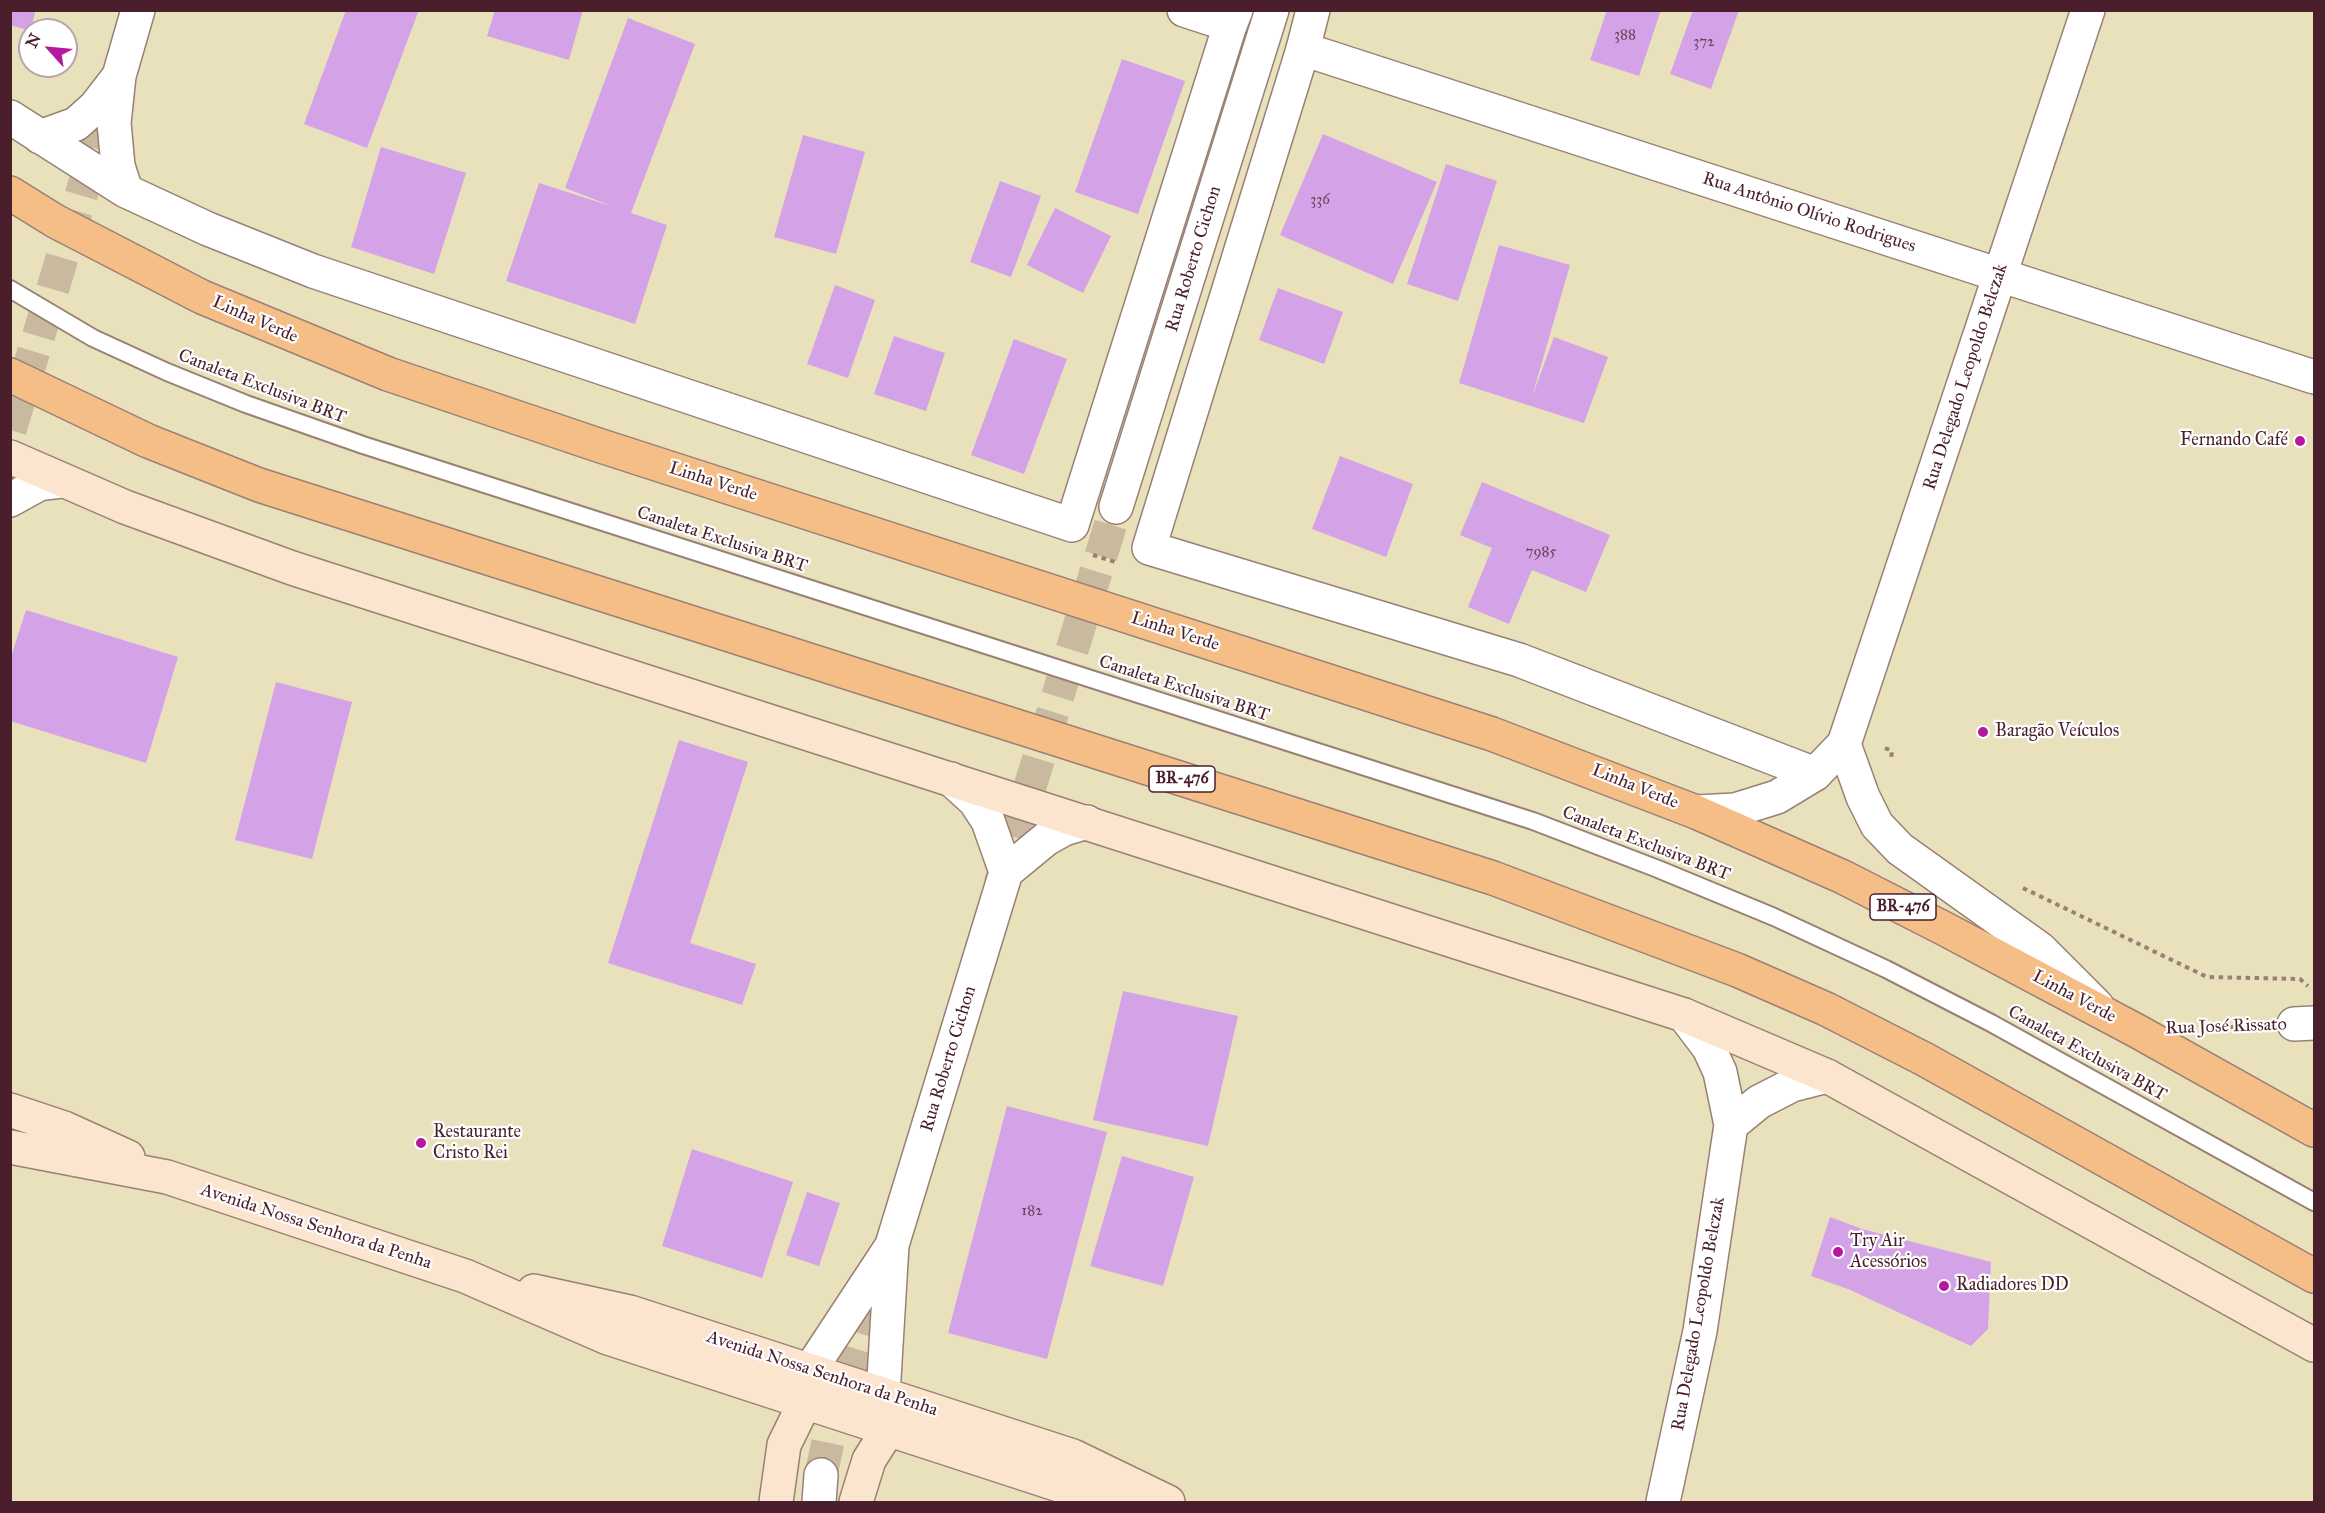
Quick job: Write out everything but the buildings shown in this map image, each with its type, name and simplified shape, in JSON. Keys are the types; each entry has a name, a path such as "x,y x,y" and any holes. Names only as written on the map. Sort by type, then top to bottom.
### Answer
{"highway":[{"name":"Linha Verde","path":"10,193 56,221 202,297 388,374 587,442 1492,734 1696,812 1843,878 2104,1013 2314,1130"},
{"name":"BR-476","path":"10,375 148,441 259,485 1493,878 1737,970 1826,1009 1924,1059 2314,1276"}],"main road":[{"path":"10,457 135,511 249,554 1684,1015 1827,1076 2314,1345"},
{"name":"Avenida Nossa Senhora da Penha","path":"10,1110 64,1128 167,1177 465,1276 608,1338 1068,1488 1143,1503"},
{"name":"Avenida Nossa Senhora da Penha","path":"10,1147 167,1177"},
{"name":"Avenida Nossa Senhora da Penha","path":"465,1276 630,1312 810,1370 1073,1456 1168,1503"},
{"path":"776,1503 784,1445 805,1402"},
{"path":"856,1503 869,1460 888,1430"}],"street":[{"path":"126,191 115,146 119,76 138,10"},
{"path":"10,117 126,191 208,229 388,298 1072,525 1233,18 1184,10"},
{"name":"Rua Roberto Cichon","path":"1116,507 1272,10"},
{"path":"1313,10 1303,49 1149,548 1518,660 1815,774"},
{"name":"Rua Delegado Leopoldo Belczak","path":"1696,812 1735,810 1777,797 1815,774 1844,744 2088,10"},
{"name":"Rua Antônio Olívio Rodrigues","path":"1303,49 2314,377"},
{"path":"40,137 76,124 95,107 119,76"},
{"path":"10,500 39,484 63,481"},
{"path":"1844,744 1863,797 1877,825 1900,849 2040,949 2104,1013"},
{"path":"951,779 975,801 988,821 1006,872 1046,839 1064,829 1087,822"},
{"name":"Rua Roberto Cichon","path":"883,1395 892,1245 1006,872"},
{"name":"Rua Delegado Leopoldo Belczak","path":"1663,1503 1700,1331 1731,1125 1720,1072 1709,1048 1684,1015"},
{"path":"1731,1125 1759,1102 1792,1085 1827,1076"},
{"name":"Rua Roberto Cichon","path":"810,1370 892,1245"}],"lane":[{"name":"Canaleta Exclusiva BRT","path":"10,289 93,338 167,372 310,426 1522,818 1658,868 1774,917 1886,969 1991,1023 2314,1202"}],"path":[{"path":"1891,762 1892,751"},
{"path":"2016,884 2207,977 2300,979 2314,993"},
{"name":"Rua José Rissato","path":"2204,1028 2304,1024"}],"tunnel":[{"path":"10,430 112,93"},
{"path":"1000,884 1116,507"},
{"path":"821,1475 830,1432 880,1272"}],"place":[{"name":"Fernando Café","path":"2300,441"},
{"name":"Baragão Veículos","path":"1983,732"},
{"name":"Restaurante Cristo Rei","path":"421,1143"},
{"name":"Try Air Acessórios","path":"1838,1252"},
{"name":"Radiadores DD","path":"1944,1286"}]}
